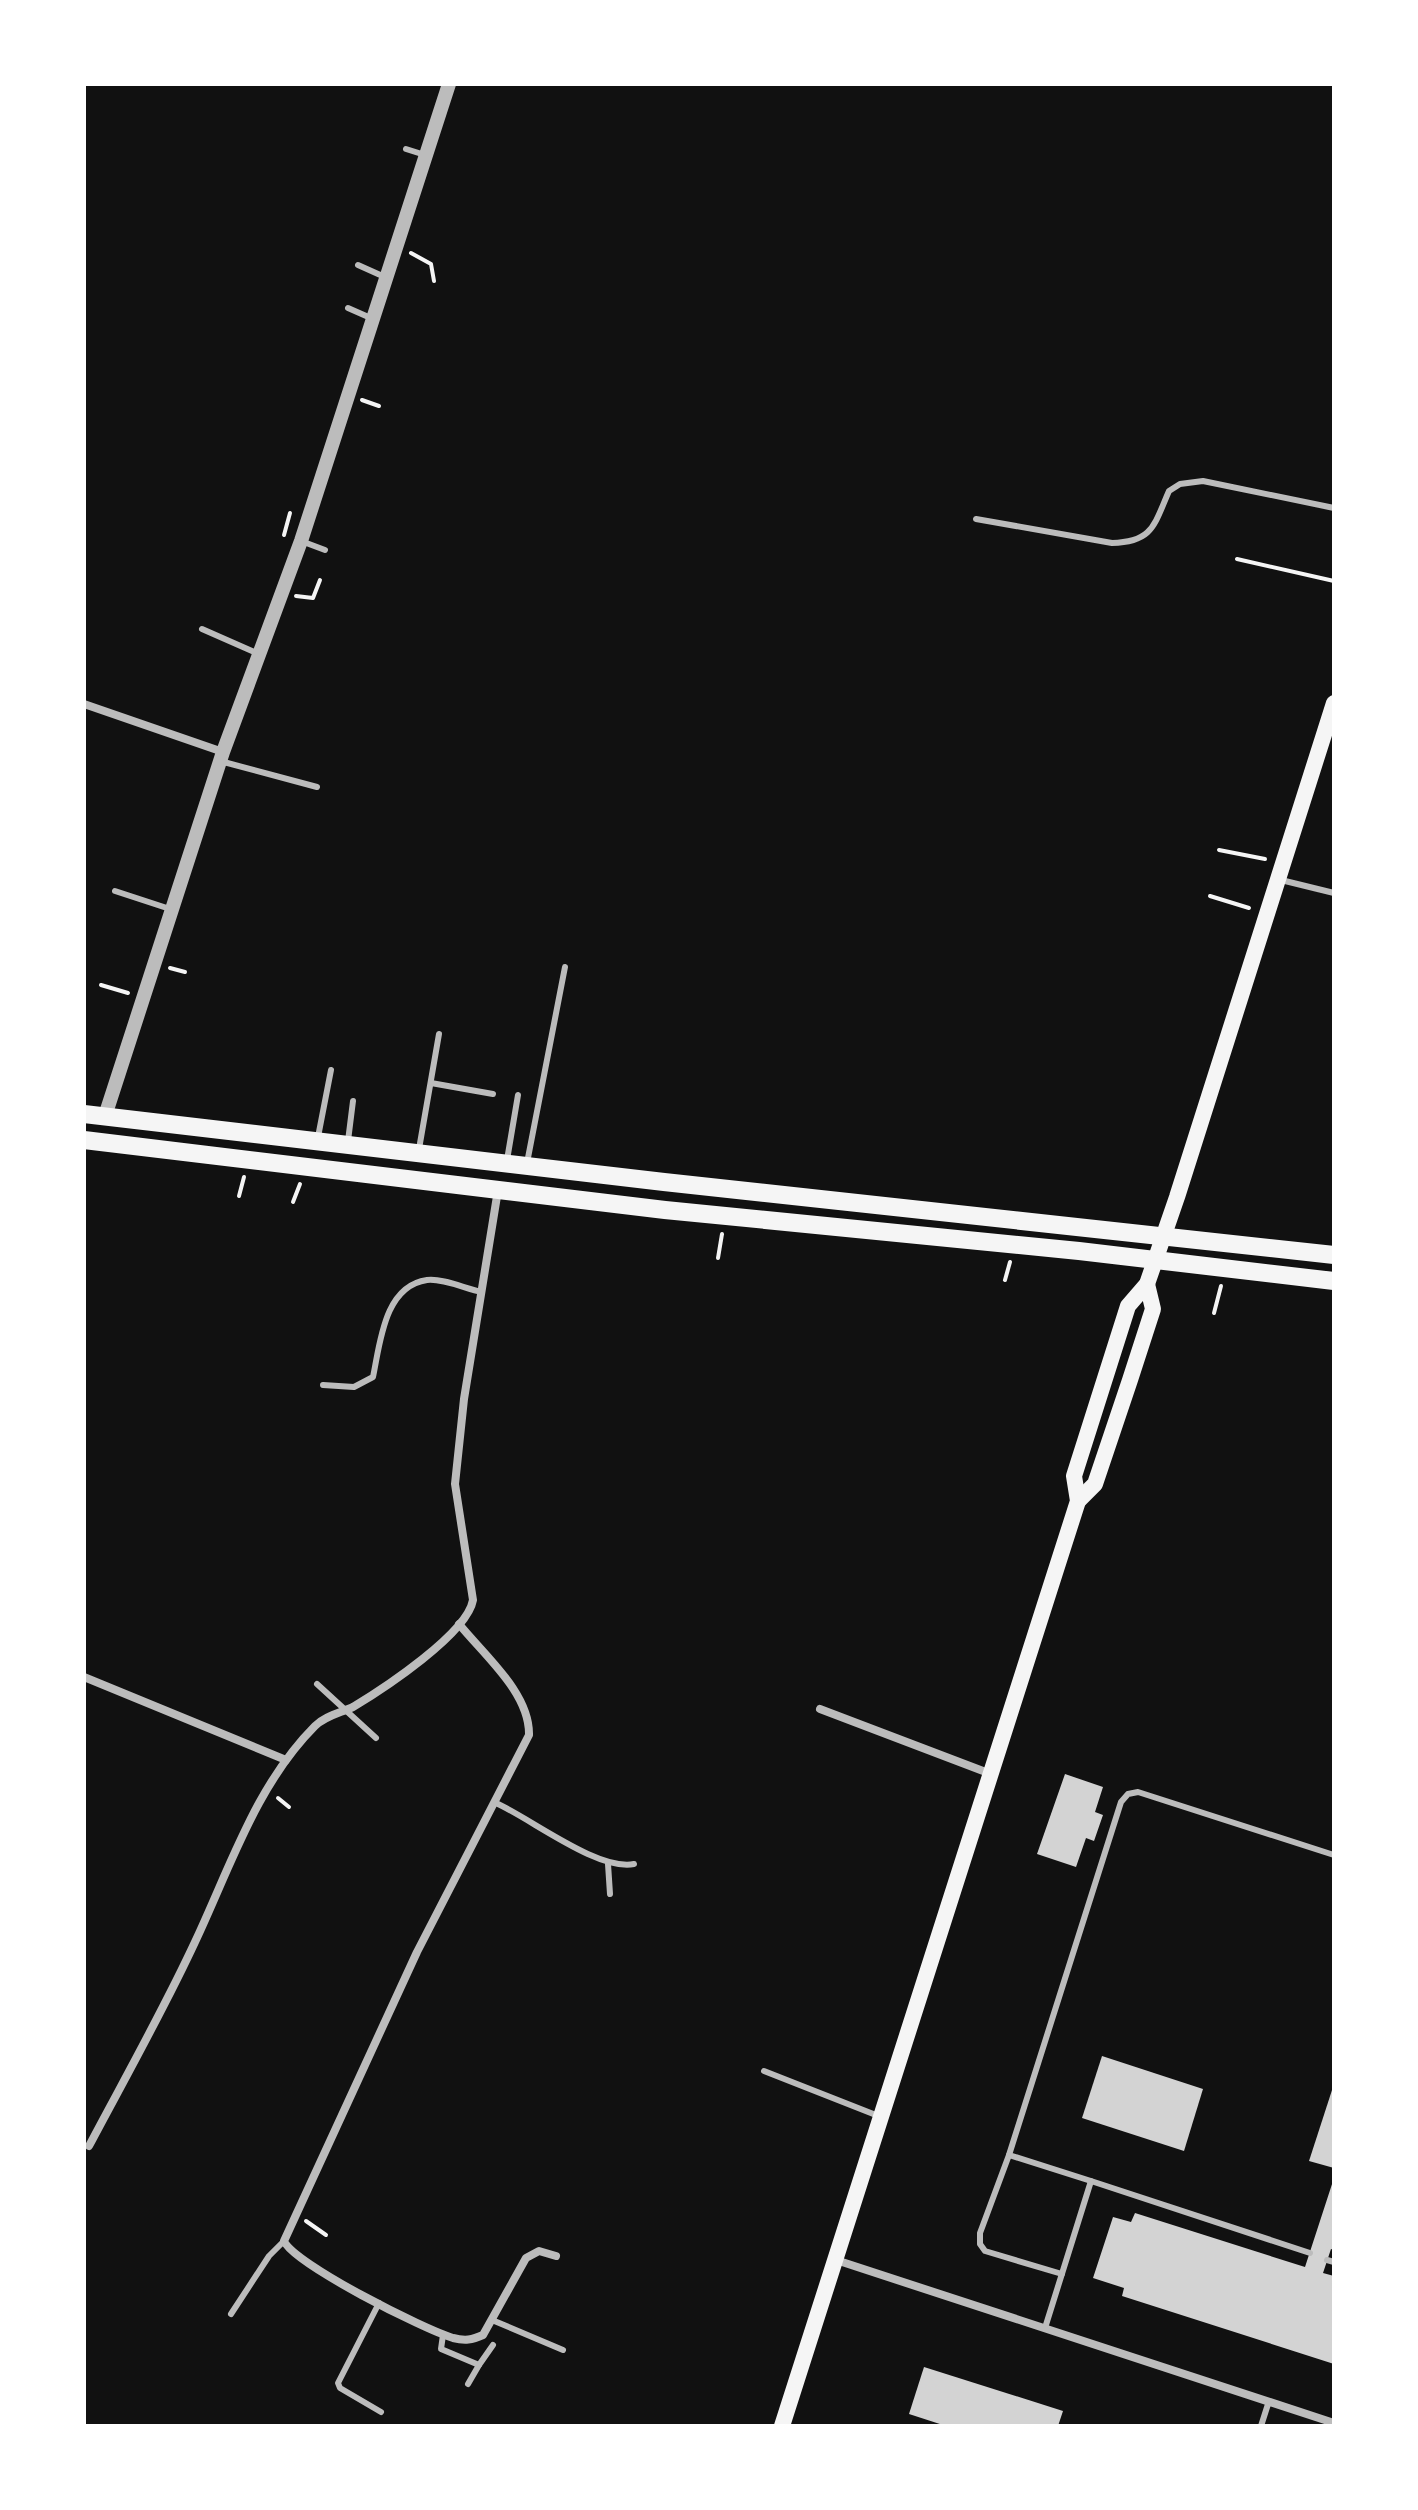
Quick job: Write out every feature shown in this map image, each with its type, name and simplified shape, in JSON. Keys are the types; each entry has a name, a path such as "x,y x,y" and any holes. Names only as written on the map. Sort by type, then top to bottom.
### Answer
{"highway":[{"path":"84,1114 1334,1255"},
{"path":"84,1140 726,1216 1334,1281"}],"main road":[{"path":"782,2426 1078,1501 1074,1476 1078,1461 1128,1306 1147,1284 1156,1260 1334,703"},
{"path":"1078,1501 1095,1484 1135,1366 1153,1309 1147,1284"}],"street":[{"path":"105,1116 146,999 222,756 301,541 449,84"},
{"path":"84,704 222,756"},
{"path":"89,2146 194,1945 260,1801 286,1760 317,1724 346,1710 417,1662 469,1614 473,1600 455,1472 498,1189"},
{"path":"459,1624 528,1715 529,1735 524,1751 417,1952 284,2241 292,2253 379,2303 443,2335 473,2340 483,2335 526,2258 539,2251 556,2256"},
{"path":"84,1677 286,1760"},
{"path":"820,1709 991,1775"},
{"path":"835,2260 1334,2423"}],"lane":[{"path":"406,149 425,155"},
{"path":"358,265 387,278"},
{"path":"348,308 373,319"},
{"path":"976,519 1112,543 1131,543 1145,537 1154,527 1169,491 1191,481 1334,508"},
{"path":"301,541 325,550"},
{"path":"202,629 259,654"},
{"path":"222,756 317,787"},
{"path":"1278,879 1334,893"},
{"path":"115,891 174,910"},
{"path":"527,1166 565,967"},
{"path":"418,1152 439,1034"},
{"path":"318,1141 331,1070"},
{"path":"431,1083 493,1094"},
{"path":"507,1163 518,1095"},
{"path":"347,1144 353,1101"},
{"path":"323,1385 354,1387 373,1377 384,1323 395,1301 412,1285 429,1280 482,1292"},
{"path":"317,1684 376,1738"},
{"path":"1062,2274 985,2251 980,2244 980,2233 1009,2155 1121,1802 1128,1794 1138,1792 1334,1855"},
{"path":"496,1803 608,1864 634,1864"},
{"path":"608,1864 610,1894"},
{"path":"764,2071 881,2117"},
{"path":"1009,2155 1310,2253"},
{"path":"1045,2328 1091,2181"},
{"path":"231,2314 269,2256 284,2241"},
{"path":"379,2303 338,2383 340,2388 381,2412"},
{"path":"492,2320 563,2350"},
{"path":"443,2335 441,2349 479,2365"},
{"path":"468,2384 493,2345"},
{"path":"1261,2426 1269,2401"}],"path":[{"path":"397,247 426,258 431,264 434,281"},
{"path":"1237,559 1334,581"},
{"path":"283,590 310,599 320,580"},
{"path":"1219,850 1283,862"},
{"path":"1210,896 1267,913"},
{"path":"101,985 146,999"},
{"path":"718,1258 726,1216"},
{"path":"1214,1313 1225,1268"}],"building":[{"path":"1065,1774 1103,1787 1095,1812 1103,1815 1094,1841 1086,1838 1076,1867 1037,1854"},
{"path":"1102,2056 1203,2089 1184,2151 1082,2118"},
{"path":"1334,2087 1334,2168 1309,2161"},
{"path":"1333,2181 1334,2250 1331,2249 1323,2273 1334,2276 1334,2364 1122,2296 1124,2288 1093,2278 1113,2217 1131,2222 1135,2213 1305,2267"},
{"path":"924,2367 1063,2411 1058,2426 946,2426 909,2414"}]}
